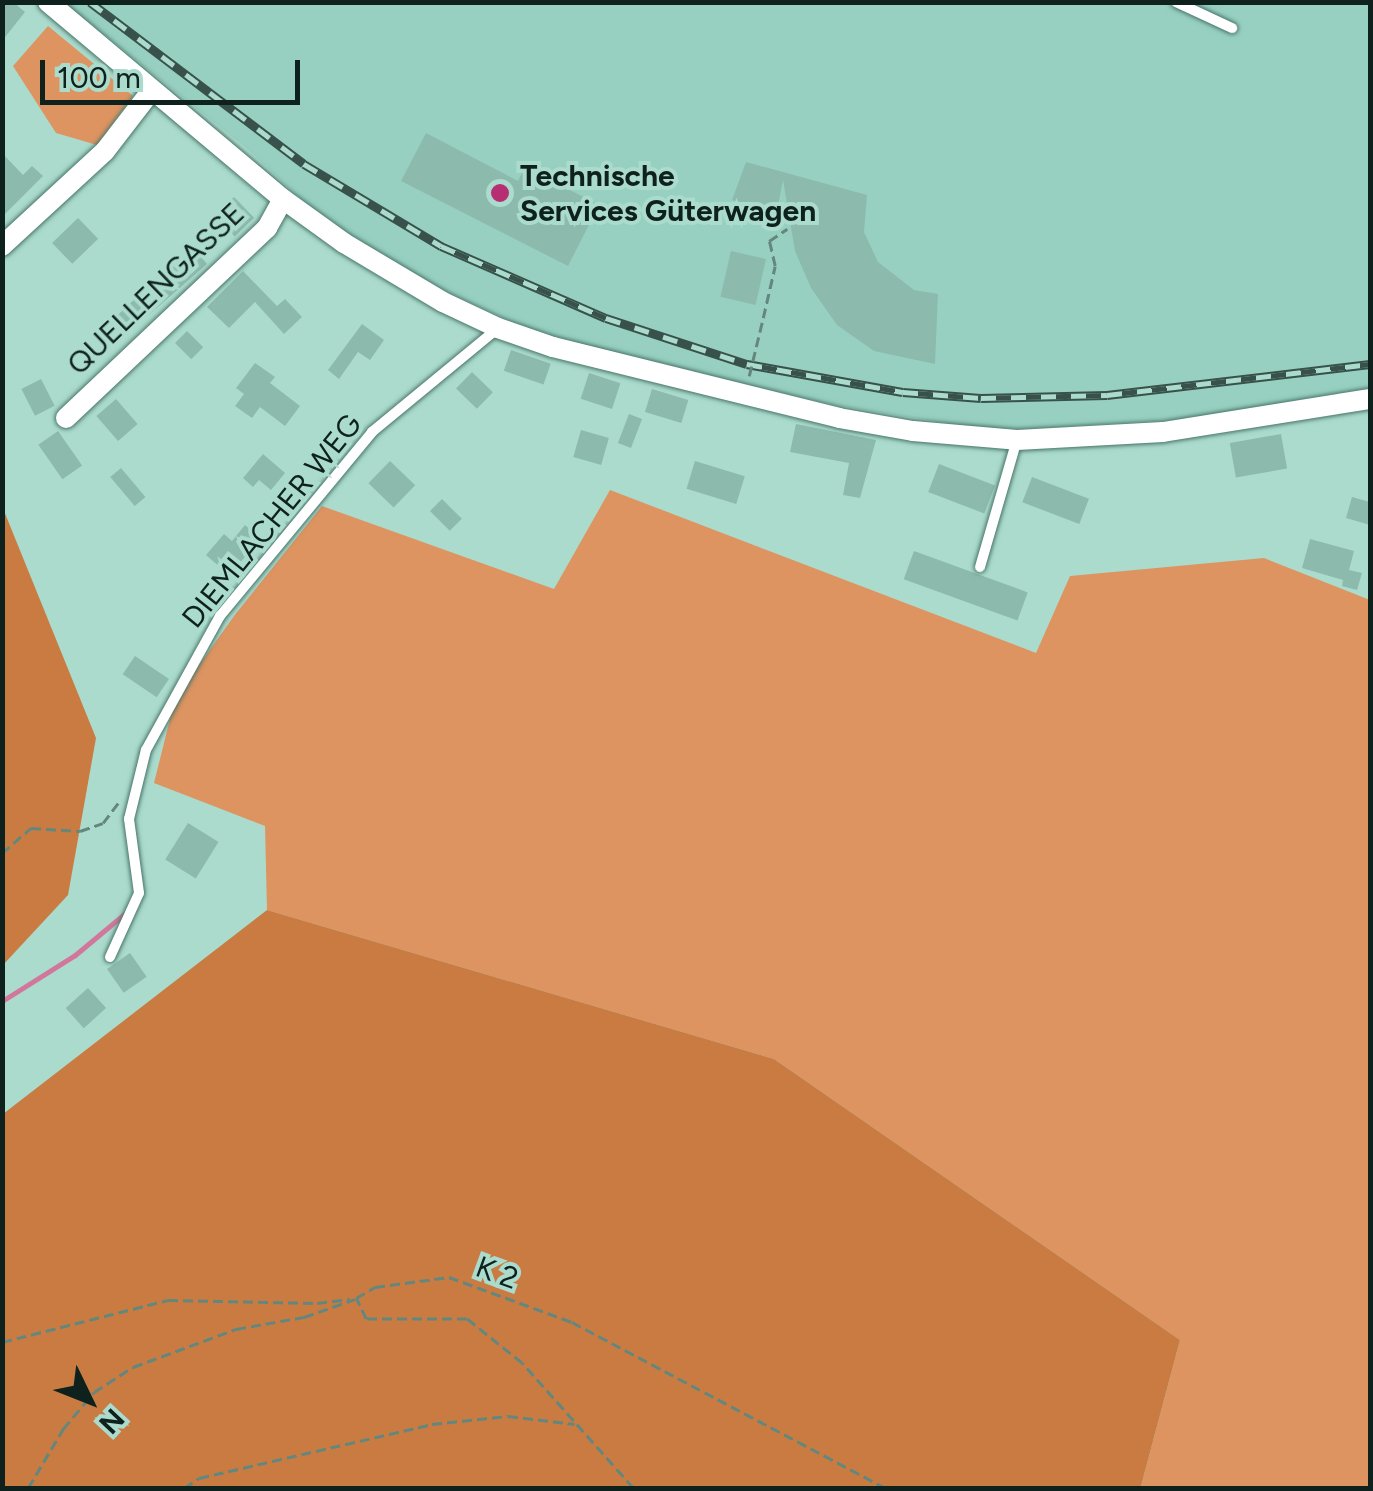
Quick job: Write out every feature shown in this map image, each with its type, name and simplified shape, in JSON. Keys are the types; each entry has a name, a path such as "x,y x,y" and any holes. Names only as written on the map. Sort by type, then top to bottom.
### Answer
{"street":[{"path":"48,2 283,199 380,267 498,328 616,365 839,418 1017,440 1162,432 1370,398"},
{"path":"2,246 105,151 152,90"},
{"name":"QUELLENGASSE","path":"66,418 267,228 283,199"}],"lane":[{"path":"1176,2 1232,28"},
{"name":"DIEMLACHER WEG","path":"110,957 139,893 129,819 146,750 220,616 372,432 498,328"},
{"path":"980,566 1017,440"}],"path":[{"path":"749,376 775,266 770,240 787,229"},
{"path":"2,853 31,828 80,831 103,823 122,790"},
{"name":"K 2","path":"633,1488 522,1363 467,1318 366,1319 356,1298 375,1287 449,1277 466,1283 572,1322 885,1488"},
{"path":"2,1342 168,1300 317,1303 356,1298"},
{"path":"28,1488 63,1429 94,1392 133,1367 236,1330 304,1317 356,1298"},
{"path":"184,1488 199,1478 432,1424 508,1416 576,1424"}],"shaded area":[{"path":"65,3 1370,3 1370,388 1185,419 1023,429 964,426 835,405 613,353 524,327 446,291 366,245 301,199 245,147"},
{"path":"48,26 133,96 97,145 56,133 13,66"},
{"path":"610,490 1036,653 1070,576 1264,558 1370,600 1370,1488 1144,1488 1141,1486 1180,1340 774,1059 267,910 265,826 154,783 175,699 234,616 322,506 554,589"},
{"path":"2,506 96,738 68,895 3,965"},
{"path":"267,910 774,1059 1180,1340 1141,1486 1144,1488 3,1488 3,1114"}],"building":[{"path":"2,2 13,2 25,12 2,41"},
{"name":"Technische Services Güterwagen","path":"426,133 518,181 525,167 599,205 568,266 401,181"},
{"path":"2,153 23,175 32,166 43,176 2,217"},
{"path":"746,162 867,195 864,232 878,262 914,290 938,294 935,364 874,351 837,325 811,288 795,251 783,180 777,211 732,200"},
{"path":"234,197 254,218 235,237 215,216"},
{"path":"78,218 98,239 72,264 52,243"},
{"path":"192,245 207,264 118,342 105,327"},
{"path":"731,251 766,259 756,305 720,297"},
{"path":"243,271 277,306 285,299 302,317 284,334 255,302 229,328 207,307"},
{"path":"362,324 384,340 370,360 358,352 339,379 328,370"},
{"path":"187,331 203,347 191,359 175,343"},
{"path":"511,350 551,364 544,384 504,371"},
{"path":"255,363 275,377 270,383 300,406 285,426 260,407 252,418 235,406 244,394 236,388"},
{"path":"472,372 493,392 477,409 456,389"},
{"path":"589,373 620,383 612,409 581,399"},
{"path":"41,379 55,406 35,416 21,389"},
{"path":"652,389 688,400 681,423 645,412"},
{"path":"116,399 138,424 118,441 96,416"},
{"path":"629,414 642,419 631,448 618,443"},
{"path":"796,424 876,440 860,498 843,495 849,463 790,452"},
{"path":"581,430 609,438 601,465 573,457"},
{"path":"58,431 82,465 62,479 38,445"},
{"path":"1281,434 1287,468 1236,477 1230,443"},
{"path":"263,454 285,473 271,490 259,480 253,487 243,478"},
{"path":"390,461 415,485 394,508 368,483"},
{"path":"695,461 745,476 736,504 687,489"},
{"path":"939,464 995,486 984,514 928,492"},
{"path":"121,468 145,497 135,506 110,477"},
{"path":"1032,477 1089,499 1079,524 1022,502"},
{"path":"1352,497 1370,502 1370,525 1346,518"},
{"path":"442,499 462,519 450,531 430,511"},
{"path":"245,525 261,539 229,575 206,555 224,534 232,541"},
{"path":"1310,539 1354,551 1349,570 1362,573 1357,590 1342,586 1343,580 1302,568"},
{"path":"914,551 1028,592 1017,621 904,579"},
{"path":"135,656 169,679 157,697 123,674"},
{"path":"188,823 219,842 196,879 165,859"},
{"path":"130,953 147,977 124,993 107,969"},
{"path":"88,988 106,1008 84,1028 66,1008"}],"waterway":[{"path":"2,1001 75,955 129,910"}],"railway":[{"path":"90,2 304,164 441,246 606,318 747,364 903,392 981,398 1107,395 1370,364"}],"place":[{"name":"Technische Services Güterwagen","path":"500,193"}]}
